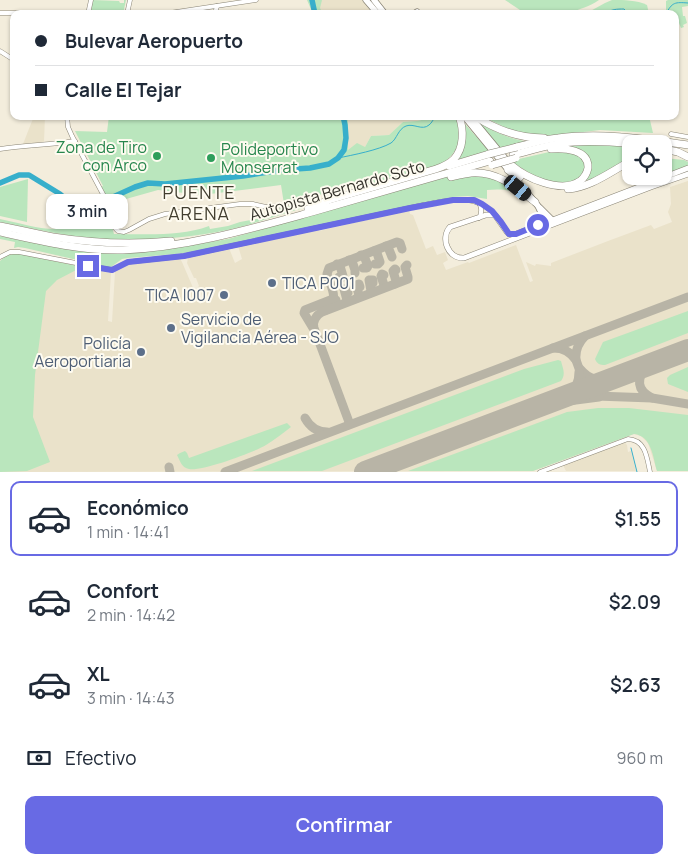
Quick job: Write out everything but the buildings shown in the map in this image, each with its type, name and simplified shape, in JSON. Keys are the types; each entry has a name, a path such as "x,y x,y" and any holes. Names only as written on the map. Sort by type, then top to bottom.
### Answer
{"highway":[{"path":"304,210 329,200 436,169 449,163 457,154 462,140 460,120"},
{"path":"481,120 501,130 521,136 562,142 608,136 688,146"},
{"path":"582,139 622,143"},
{"name":"Autopista Bernardo Soto","path":"0,226 85,241 116,243 144,243 191,238 219,233 514,153 582,139"},
{"name":"Autopista Bernardo Soto","path":"514,153 582,139"},
{"name":"Autopista Bernardo Soto","path":"514,153 551,149 562,142"},
{"path":"510,168 539,182 552,185 574,184 584,178 588,165 582,155 568,149 551,149"},
{"path":"672,151 688,158"},
{"path":"672,155 688,158"},
{"name":"Autopista Bernardo Soto","path":"443,178 490,160"},
{"path":"510,168 527,181 538,185 556,189 571,189 586,185 622,166"},
{"path":"392,187 470,173 491,175 512,184 535,202"},
{"name":"Autopista Bernardo Soto","path":"0,232 92,248 123,250 159,247 224,236 392,187"}],"main road":[{"path":"366,0 375,10"},
{"path":"374,0 382,10"},
{"path":"378,0 386,10"},
{"path":"468,120 510,168"},
{"path":"473,120 535,202 552,220"},
{"path":"535,202 542,215 538,225"}],"street":[{"path":"190,10 256,0"},
{"path":"216,10 217,6"},
{"path":"68,120 68,127 105,198 115,229 118,231 124,232 149,218 165,214 240,204 266,207 286,205"},
{"path":"671,134 688,137"},
{"path":"0,149 75,141"},
{"path":"0,257 6,253 19,252 112,270 128,262 184,256 424,205 466,199 487,207 509,234 516,234 688,168"},
{"path":"495,215 488,215 450,227 446,231 446,238 451,253 458,258 464,258 688,174"},
{"path":"478,202 482,209 479,218"},
{"path":"496,245 503,238 505,228"},
{"path":"540,472 628,439 636,440 643,446 650,472"}],"shaded area":[{"path":"316,0 362,0 370,10 319,10"},
{"path":"32,120 45,120 44,142 23,144"},
{"path":"348,120 422,120 403,122 389,135 371,136 365,147 348,150"},
{"path":"688,181 688,471 657,471 648,443 641,436 634,434 533,471 0,472 0,261 6,256 20,254 111,273 108,321 112,322 115,272 132,263 180,259 200,304 204,301 196,278 194,278 187,263 188,258 229,248 235,263 242,259 238,246 318,229 319,231 409,210 410,214 413,215 426,249 433,246 437,255 445,252 448,260 443,263 446,270 516,245 530,282 533,281 526,262 535,266 536,264 551,266 551,263 651,225 654,229 672,222 668,212 671,204 670,187"},
{"path":"624,442 627,445 628,452 631,451 636,471 566,471 563,465"}],"green space":[{"path":"92,0 119,1 124,3 124,0 126,0 124,10 91,10"},
{"path":"307,0 322,0 321,10 311,10"},
{"path":"505,0 599,0 577,10 520,10"},
{"path":"612,0 643,3 647,5 648,10 592,10"},
{"path":"688,0 688,6 682,7 683,16 685,16 687,23 683,25 684,27 681,28 679,23 679,10 666,10 666,1"},
{"path":"108,120 348,120 348,150 357,143 365,147 371,136 389,135 403,122 458,120 459,137 453,153 442,164 366,188 365,183 284,204 281,185 202,195 158,190 126,199 110,201 101,187 103,186 75,131 107,132"},
{"path":"490,120 650,120 653,133 600,130 550,136 526,134 510,130"},
{"path":"477,121 503,135 531,142 501,149"},
{"path":"465,124 490,152 454,162 465,133"},
{"path":"597,144 622,146 622,163 588,181 586,180 588,159 564,147"},
{"path":"558,150 579,156 585,164 584,173 576,181 563,183 541,180 510,161"},
{"path":"672,159 684,160 688,162 688,166 672,173"},
{"path":"488,175 518,190 516,193 502,190 487,190 487,199 468,196 452,197 191,252 122,259 111,267 25,248 14,248 15,242 0,239 0,236 87,251 180,247 228,239 449,176"},
{"path":"28,179 27,222 0,216 0,187"},
{"path":"304,203 306,207 244,226 205,234 164,239 122,240 82,237 0,222 0,219 42,228 59,229 77,225 108,213 114,234 162,234 198,230 209,226 210,229 228,226 272,216 280,208"},
{"path":"13,254 82,267 57,280 46,291 35,375 33,417 50,462 27,471 0,472 0,261 6,256"},
{"path":"688,311 688,333 605,365 599,364 596,361 595,359 603,342"},
{"path":"558,360 561,361 564,371 561,381 322,471 252,471 524,369"},
{"path":"688,367 688,392 668,384 667,378 670,375"},
{"path":"598,408 629,408 688,415 688,471 657,471 648,443 645,439 634,434 533,471 408,471 567,412"},
{"path":"287,423 291,427 266,445 215,465 189,469 183,466 177,455 185,451 189,458"}],"waterway":[{"path":"312,0 314,10"},
{"path":"668,10 674,4 688,3"},
{"path":"612,10 625,10"},
{"path":"0,183 19,175 29,175 60,194 74,206 82,208 91,207 148,183 165,184 310,168 329,164 338,158 344,150 346,138 344,120"},
{"path":"338,158 386,146 393,141 403,127 409,125 426,127 433,120"},
{"path":"631,448 637,472"}],"taxiway":[{"path":"326,310 334,297 327,274 329,268 397,242 400,243 402,249"},
{"path":"386,246 392,257"},
{"path":"374,251 377,253 380,262 375,264"},
{"path":"361,255 364,256 368,266 363,268"},
{"path":"349,260 352,261 355,273"},
{"path":"337,264 340,266 343,276 339,277"},
{"path":"348,425 349,422 314,328 314,321 322,312 408,279 405,267 407,265"},
{"path":"395,284 393,271 396,270"},
{"path":"383,288 381,276 382,274 384,275"},
{"path":"370,293 369,280 373,280 373,283"},
{"path":"357,298 359,295 356,285 359,284 360,287"},
{"path":"346,302 344,289 347,289 348,293"},
{"path":"225,472 688,297"},
{"path":"313,328 304,313 305,310 333,299 336,300"},
{"path":"585,336 580,341 576,360 586,388 592,394 596,396 652,398 688,404"},
{"path":"553,348 566,351 576,360"},
{"path":"646,366 641,375 640,384 643,391 652,398"},
{"path":"580,369 591,378 603,380 613,378"},
{"path":"568,395 576,385 579,372"},
{"path":"535,407 599,397"},
{"path":"305,418 314,428 327,432"},
{"path":"169,467 170,472"}],"runway":[{"path":"365,472 688,350"}],"place":[{"name":"Zona de Tiro con Arco","path":"157,156"},
{"name":"Polideportivo Monserrat","path":"211,158"},
{"name":"TICA P001","path":"272,283"},
{"name":"TICA I007","path":"224,295"},
{"name":"Servicio de Vigilancia Aérea - SJO","path":"171,328"},
{"name":"Policía Aeroportiaria","path":"141,352"}],"district":[{"name":"PUENTE ARENA","path":"199,202"}],"route":[{"path":"88,266 112,270 128,262 184,256 453,200 474,200 487,207 509,234 516,234 538,225"}]}
